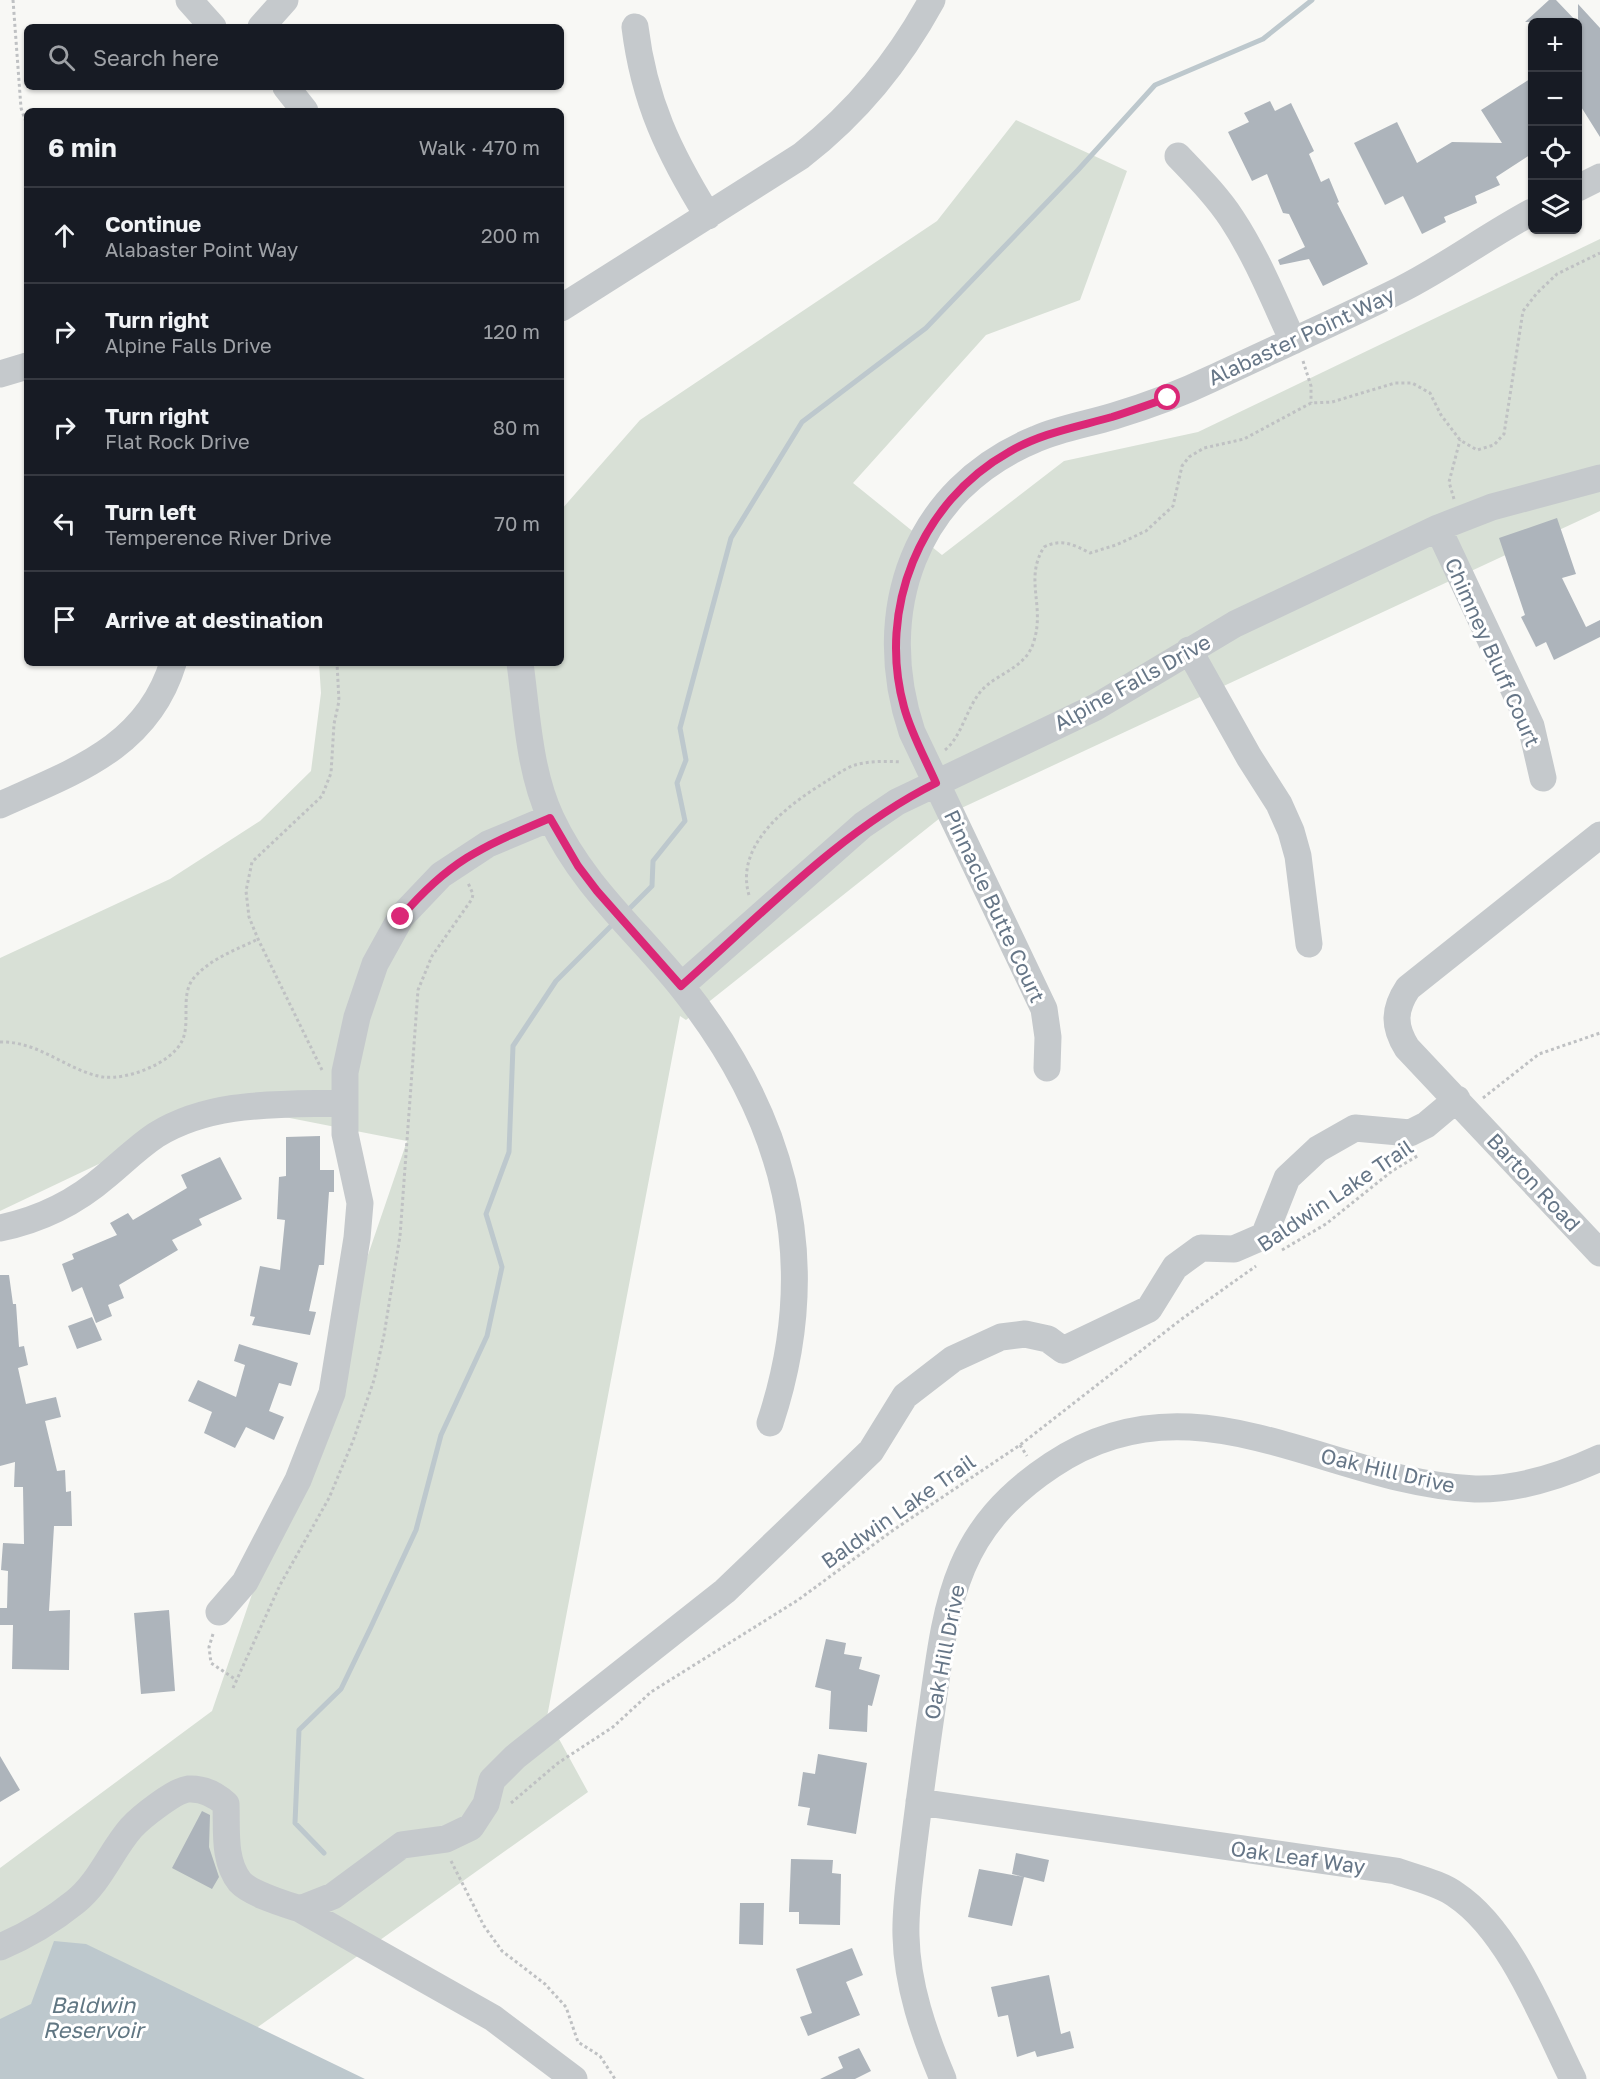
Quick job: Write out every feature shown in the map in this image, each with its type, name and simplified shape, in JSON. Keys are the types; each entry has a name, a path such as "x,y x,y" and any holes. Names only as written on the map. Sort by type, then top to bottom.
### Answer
{"street":[{"path":"189,0 210,24"},
{"path":"264,24 285,0"},
{"path":"564,306 801,156 857,108 911,38 932,0"},
{"path":"635,27 645,85 662,135 708,216"},
{"path":"288,90 303,108"},
{"path":"1178,156 1209,188 1232,219 1251,252 1293,340"},
{"path":"1582,186 1600,177"},
{"name":"Alabaster Point Way","path":"932,773 904,706 897,672 897,617 907,575 922,539 937,516 960,489 980,471 1009,452 1037,438 1168,398 1401,289 1528,215"},
{"path":"0,374 24,367"},
{"name":"Alpine Falls Drive","path":"681,986 863,825 897,802 932,773 1096,707 1235,624 1450,523 1534,494 1600,478"},
{"name":"Chimney Bluff Court","path":"1450,523 1530,726 1543,778"},
{"path":"1189,650 1216,694 1249,757 1279,804 1291,831 1298,856 1310,944"},
{"path":"0,805 81,768 111,751 148,713 158,698 171,666"},
{"path":"520,666 532,753 541,793 550,818 578,866 610,907 681,986 736,1063 756,1101 772,1142 784,1184 793,1235 795,1271 793,1323 786,1366 770,1423"},
{"name":"Pinnacle Butte Court","path":"932,773 1044,1009 1048,1038 1047,1068"},
{"path":"219,1612 245,1582 298,1480 332,1393 357,1238 360,1203 345,1134 345,1072 357,1017 375,964 401,917 441,875 488,844 550,818"},
{"name":"Barton Road","path":"1600,835 1408,988 1396,1011 1399,1034 1407,1048 1600,1253"},
{"path":"0,1228 51,1212 78,1197 133,1151 186,1120 217,1110 250,1105 344,1103"},
{"path":"300,1909 333,1896 402,1845 446,1839 471,1827 486,1804 492,1780 515,1757 725,1591 871,1451 905,1396 953,1359 1001,1337 1017,1335 1048,1338 1063,1350 1149,1310 1175,1268 1201,1248 1234,1249 1264,1236 1287,1178 1318,1149 1355,1128 1410,1133 1462,1104"},
{"name":"Oak Hill Drive","path":"943,2079 917,2004 906,1936 908,1892 943,1630 951,1591 978,1535 1000,1506 1025,1483 1082,1446 1136,1428 1163,1425 1194,1425 1224,1430 1435,1484 1476,1489 1510,1487 1557,1477 1600,1458"},
{"path":"0,1947 76,1901 100,1874 132,1828 162,1803 188,1789 214,1793 226,1804 227,1851 240,1882 273,1901 300,1909 493,2018 574,2079"},
{"name":"Oak Leaf Way","path":"919,1802 1396,1871 1456,1894 1498,1935 1526,1983 1573,2079"}],"path":[{"path":"13,0 21,108 24,116"},
{"path":"755,920 747,888 751,858 764,830 785,810 853,765 887,761 932,773 952,744 965,716 982,691 1020,665 1034,644 1038,622 1034,572 1044,547 1055,542 1069,543 1090,553 1116,545 1146,531 1173,506 1182,466 1189,457 1204,448 1244,439 1311,403 1332,402 1395,383 1412,383 1430,393 1441,415 1460,440 1477,450 1494,445 1504,434 1523,311 1536,293 1557,274 1600,253"},
{"path":"1293,340 1311,386 1311,403"},
{"path":"1450,523 1449,482 1460,440"},
{"path":"337,666 339,701 334,724 331,773 322,796 252,862 246,891 249,916 258,939 326,1077 344,1103"},
{"path":"0,1042 31,1047 104,1077 144,1072 169,1056 183,1041 191,981 207,964 258,939"},
{"path":"1462,1104 1539,1054 1600,1033"},
{"name":"Baldwin Lake Trail","path":"1279,1252 1326,1224 1392,1171 1421,1154"},
{"name":"Baldwin Lake Trail","path":"510,1803 558,1763 621,1721 651,1692 798,1600 892,1532 1020,1445 1183,1318 1260,1264"},
{"path":"219,1612 209,1655 211,1663 218,1670 235,1679"},
{"path":"447,1851 484,1926 496,1943 518,1965 545,1984 566,2007 578,2042 600,2056 615,2079"}],"shaded area":[{"path":"1016,120 1127,171 1080,300 986,335 853,483 942,555 1064,461 1198,432 1600,239 1600,511 940,818 686,1020 680,1016 547,1717 588,1792 185,2079 0,2079 0,1868 212,1711 407,1141 223,1105 0,1211 0,958 170,879 260,821 311,771 321,693 319,666 564,666 564,507 640,420 937,221"}],"water":[{"name":"Baldwin Reservoir","path":"54,1941 86,1944 365,2079 0,2079 0,2019 31,2004"}],"building":[{"path":"1549,0 1556,0 1573,18 1529,18"},
{"path":"1578,4 1600,28 1600,137 1582,108 1582,18 1578,18"},
{"path":"1528,80 1528,156 1496,177 1500,185 1475,196 1477,203 1444,217 1446,222 1422,234 1403,196 1385,205 1354,143 1397,122 1417,163 1452,142 1502,143 1481,110"},
{"path":"1270,101 1275,111 1291,103 1314,151 1309,154 1321,182 1329,178 1339,202 1337,203 1368,264 1323,286 1309,259 1280,265 1278,260 1305,247 1289,214 1283,213 1267,174 1252,181 1228,132 1249,122 1244,113"},
{"path":"1557,518 1576,574 1562,578 1586,627 1600,620 1600,637 1554,660 1546,642 1536,647 1521,617 1525,615 1499,538"},
{"path":"320,1136 320,1170 334,1170 334,1192 329,1192 324,1265 319,1265 309,1311 316,1312 310,1335 252,1325 255,1317 250,1316 260,1266 280,1270 285,1220 277,1219 279,1177 286,1176 286,1137"},
{"path":"220,1157 242,1199 199,1219 202,1225 172,1240 178,1250 119,1285 124,1298 108,1305 112,1316 96,1323 82,1287 72,1292 62,1264 74,1259 72,1254 117,1235 110,1223 128,1213 133,1220 187,1188 181,1175"},
{"path":"0,1275 9,1275 13,1304 16,1304 19,1347 24,1346 28,1365 18,1368 26,1404 56,1397 61,1417 45,1421 57,1471 65,1470 66,1492 71,1491 72,1526 54,1526 49,1611 70,1610 69,1670 12,1669 13,1625 0,1625 0,1608 7,1608 8,1571 1,1570 3,1543 24,1544 23,1487 14,1487 15,1462 0,1466"},
{"path":"92,1317 102,1340 77,1349 68,1326"},
{"path":"239,1344 298,1363 291,1386 279,1383 269,1411 284,1417 274,1440 246,1427 235,1448 204,1433 212,1412 188,1401 198,1380 236,1397 245,1365 234,1361"},
{"path":"169,1610 175,1691 141,1694 134,1613"},
{"path":"826,1639 846,1643 844,1654 862,1657 859,1669 880,1675 872,1706 868,1705 867,1732 829,1729 831,1691 815,1687"},
{"path":"818,1754 867,1763 856,1834 807,1825 810,1808 798,1806 803,1772 815,1774"},
{"path":"0,1756 20,1790 0,1802"},
{"path":"202,1811 210,1815 209,1847 219,1877 212,1889 172,1868"},
{"path":"1016,1853 1049,1860 1044,1882 1012,1874"},
{"path":"791,1859 833,1860 832,1873 841,1874 840,1925 799,1924 799,1912 789,1912"},
{"path":"979,1869 1024,1877 1012,1926 968,1917"},
{"path":"740,1903 764,1903 763,1945 739,1944"},
{"path":"852,1948 863,1975 846,1982 860,2015 808,2036 800,2017 812,2013 796,1969"},
{"path":"1049,1975 1061,2034 1070,2031 1074,2048 1037,2057 1035,2051 1017,2057 1008,2015 998,2017 991,1987"},
{"path":"859,2048 871,2071 855,2079 820,2079 843,2068 838,2057"}],"waterway":[{"path":"626,912 652,886 653,861 685,821 677,783 686,760 680,728 731,538 802,422 926,328 1078,170 1155,85 1263,39 1312,0"},
{"path":"324,1853 295,1823 299,1730 341,1689 370,1629 416,1530 441,1435 487,1336 502,1267 486,1214 509,1152 513,1046 556,981 615,922"}],"route":[{"path":"401,917 441,875 464,858 488,844 550,818 578,866 597,891 681,986 863,825 897,802 936,783 912,732 904,706 897,672 895,640 897,617 911,564 922,539 937,516 960,489 980,471 1009,452 1037,438 1168,398"}]}
